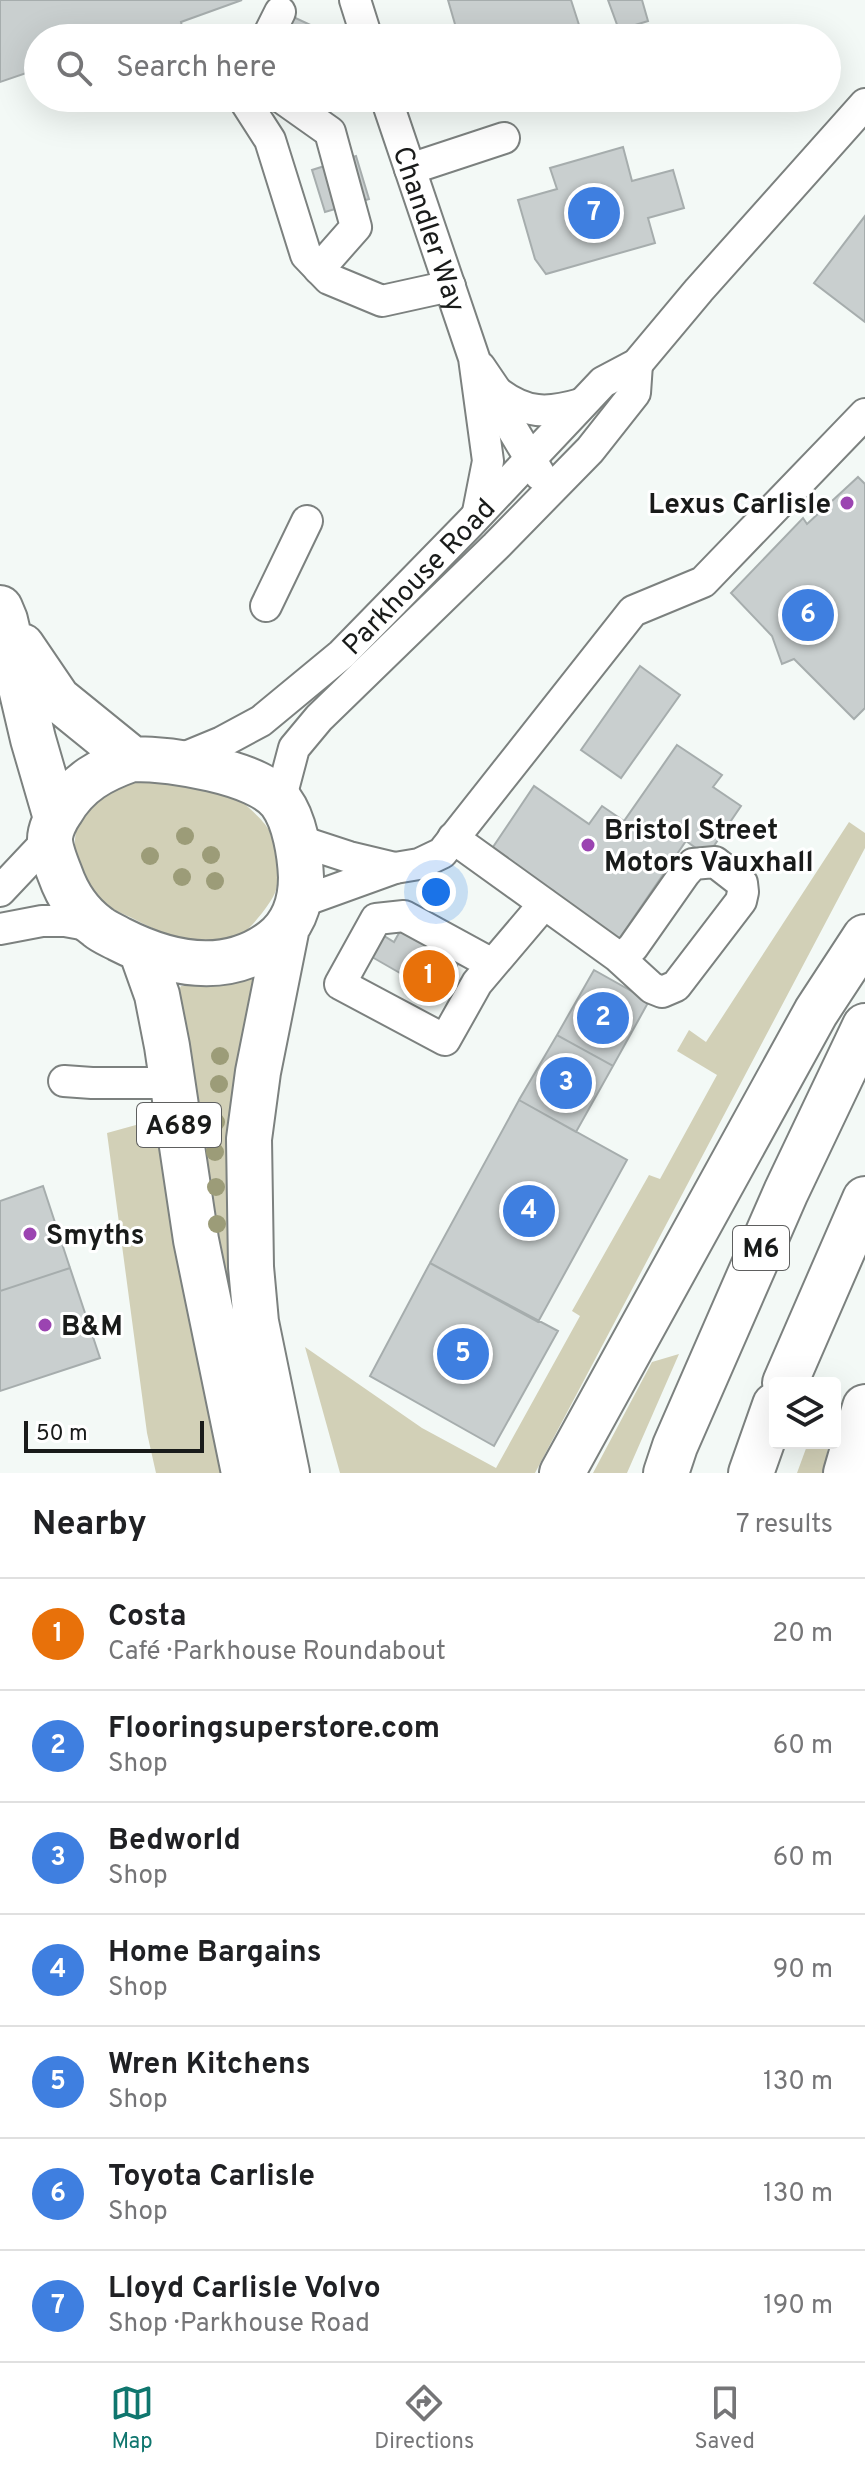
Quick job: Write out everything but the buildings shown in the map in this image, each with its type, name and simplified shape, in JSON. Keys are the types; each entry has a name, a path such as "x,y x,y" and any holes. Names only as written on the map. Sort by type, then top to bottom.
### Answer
{"highway":[{"path":"3,614 58,699 132,759"},
{"path":"3,614 66,893 98,927 141,950 188,963 217,963 241,960 265,947 292,917 300,860 297,840 280,801 253,782 176,761 132,759 108,767 71,794 53,828"},
{"name":"A689","path":"287,1473 256,1322 250,1238 249,1139 258,1072 292,917"},
{"name":"M6","path":"562,1473 816,1012 865,937"},
{"name":"A689","path":"141,950 157,995 196,1240 244,1473"},
{"name":"M6","path":"666,1473 786,1192 865,1026"},
{"name":"M6","path":"788,1377 865,1199"},
{"path":"846,1473 865,1407"},
{"path":"751,1473 769,1422"}],"street":[{"path":"356,0 363,24"},
{"name":"Parkhouse Road","path":"509,466 603,382 637,364 699,290 855,136 865,104"},
{"path":"261,112 306,255 329,279 382,301 450,286"},
{"path":"302,112 330,132 356,227 319,269"},
{"name":"Chandler Way","path":"391,112 509,466 550,490"},
{"path":"410,169 504,138"},
{"name":"Chandler Way","path":"474,358 497,392 513,430 509,466 478,512"},
{"name":"Parkhouse Road","path":"280,801 294,748 319,718 590,450 635,393 637,364"},
{"name":"Chandler Way","path":"497,392 514,405 529,410 559,410 581,404"},
{"path":"292,917 395,868 419,864 442,853 633,611 703,582 865,414"},
{"name":"Parkhouse Road","path":"176,761 261,721 342,654 478,512"},
{"path":"266,606 307,521"},
{"path":"0,891 53,828"},
{"path":"453,838 617,956 652,988 662,992 676,986 741,901 742,883 715,862 693,864 633,947 624,956 617,956"},
{"path":"297,840 395,868"},
{"path":"492,964 404,916 389,917 376,919 340,984 445,1040 477,983 544,904"},
{"path":"0,929 42,921 65,921 98,927"},
{"path":"64,1081 172,1083"}],"shaded area":[{"path":"158,777 229,792 257,815 272,836 278,867 274,895 252,925 229,940 201,944 160,932 105,904 92,891 79,867 75,841 77,828 90,803 112,788"},
{"path":"849,822 865,833 865,848 535,1473 340,1473 305,1347 422,1428 496,1468 580,1316 572,1311 649,1175 660,1179 717,1075 677,1051 689,1030 706,1042"},
{"path":"248,974 261,980 257,1473 176,995 181,986 205,986"},
{"path":"154,1120 225,1473 156,1473 147,1433 107,1133"},
{"path":"679,1354 627,1473 593,1473 652,1362"},
{"path":"806,1449 828,1449 823,1473 797,1473"}],"place":[{"name":"Lloyd Carlisle Volvo","path":"594,213"},
{"name":"Lexus Carlisle","path":"847,503"},
{"name":"Toyota Carlisle","path":"808,615"},
{"name":"Bristol Street Motors Vauxhall","path":"588,845"},
{"name":"Costa","path":"429,976"},
{"name":"Flooringsuperstore.com","path":"603,1018"},
{"name":"Bedworld","path":"566,1083"},
{"name":"Home Bargains","path":"529,1211"},
{"name":"Smyths","path":"30,1234"},
{"name":"B&M","path":"45,1325"},
{"name":"Wren Kitchens","path":"463,1354"}]}
